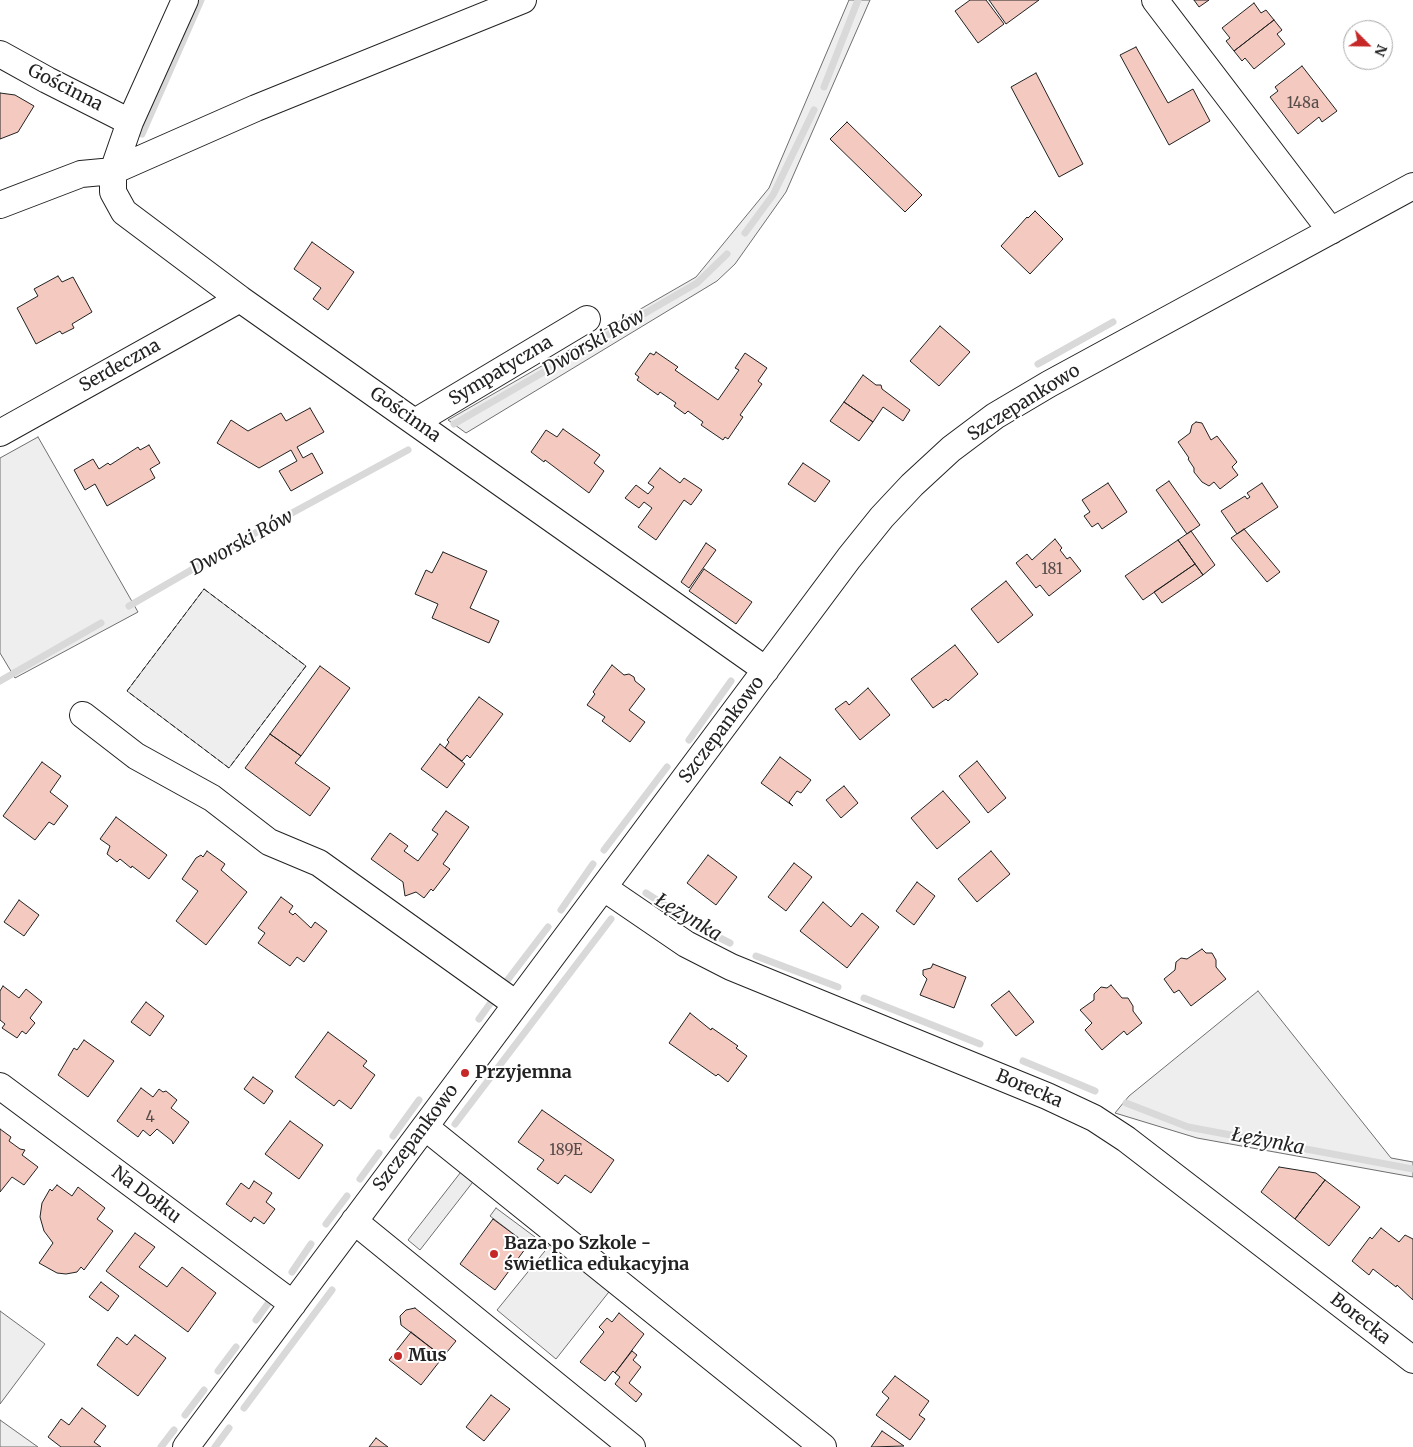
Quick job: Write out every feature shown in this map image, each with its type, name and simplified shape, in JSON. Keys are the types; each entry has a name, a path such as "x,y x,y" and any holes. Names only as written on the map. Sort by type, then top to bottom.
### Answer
{"street":[{"name":"Gościnna","path":"185,0 130,122 113,171 113,192 124,212 240,299 766,670"},
{"path":"0,205 81,174 113,171 256,108 523,0"},
{"path":"1155,0 1331,231"},
{"name":"Gościnna","path":"0,54 130,122"},
{"name":"Szczepankowo","path":"186,1447 882,516 951,449 995,416 1049,384 1413,186"},
{"name":"Serdeczna","path":"0,434 240,299"},
{"name":"Sympatyczna","path":"415,422 587,319"},
{"path":"83,714 136,756 212,798 269,842 319,863 516,1004"},
{"name":"Borecka","path":"604,888 686,944 731,967 1047,1096 1094,1118 1126,1139 1413,1360"},
{"name":"Na Dołku","path":"0,1086 293,1304"},
{"path":"425,1127 823,1447"},
{"path":"354,1221 632,1447"}],"shaded area":[{"path":"849,0 870,0 786,192 735,264 717,281 466,433 448,420 696,277 769,188"},
{"path":"38,437 138,612 15,678 0,653 0,458"},
{"path":"204,589 306,666 229,768 127,691"},
{"path":"1258,991 1391,1158 1413,1162 1413,1177 1197,1138 1115,1113 1129,1096"},
{"path":"464,1168 476,1178 420,1250 408,1240"},
{"path":"496,1208 535,1237 528,1245 490,1216"},
{"path":"553,1241 612,1288 556,1359 497,1310"},
{"path":"0,1311 45,1344 0,1404"},
{"path":"0,1420 38,1447 0,1447"}],"building":[{"path":"970,0 986,0 1004,24 978,43 955,11"},
{"path":"989,0 1039,0 1006,24"},
{"path":"1194,0 1209,0 1199,7"},
{"path":"1254,3 1261,13 1266,10 1274,20 1234,51 1226,41 1230,38 1222,28"},
{"path":"1274,20 1282,30 1277,34 1285,44 1254,69 1245,58 1242,61 1234,51"},
{"path":"1136,47 1168,103 1193,89 1210,121 1169,145 1120,55"},
{"path":"1302,66 1337,111 1322,122 1319,117 1298,134 1270,97 1278,91 1275,87"},
{"path":"1036,73 1083,164 1059,177 1011,87"},
{"path":"0,93 15,95 34,106 18,132 0,139"},
{"path":"847,122 922,195 905,212 830,139"},
{"path":"1035,211 1063,239 1030,274 1001,246 1027,217"},
{"path":"312,242 354,272 328,310 313,299 321,288 294,269"},
{"path":"58,276 62,282 73,277 92,312 72,324 74,328 62,334 60,331 36,344 17,308 38,296 34,289"},
{"path":"940,326 970,352 939,386 910,361"},
{"path":"656,352 678,367 675,370 718,400 739,370 735,368 745,353 767,368 758,381 762,384 740,415 743,417 728,439 725,437 723,440 701,425 703,422 688,411 685,414 674,406 676,403 660,392 658,395 637,380 639,377 635,374 650,353 654,355"},
{"path":"863,375 876,385 881,385 882,389 910,410 903,421 883,407 873,422 844,402"},
{"path":"844,402 873,422 859,441 830,421"},
{"path":"310,408 324,432 297,447 303,458 312,453 323,473 291,491 279,471 297,461 291,450 259,468 217,443 231,420 248,431 281,413 286,421"},
{"path":"1196,422 1202,423 1211,440 1217,436 1237,462 1232,467 1238,475 1220,489 1214,482 1209,486 1202,482 1194,472 1189,458 1178,442 1190,433 1192,425"},
{"path":"563,429 600,455 594,463 604,471 589,493 545,460 544,462 531,452 546,430 557,437"},
{"path":"149,445 160,463 150,469 155,478 107,506 95,484 85,490 74,470 93,459 99,469 108,463 110,465 138,447 140,450"},
{"path":"803,463 830,481 815,502 788,484"},
{"path":"660,468 680,483 684,478 702,490 691,505 684,500 656,540 638,527 652,508 644,502 639,508 625,498 636,485 648,494 654,487 648,483"},
{"path":"1169,481 1200,525 1187,534 1156,490"},
{"path":"1108,483 1127,512 1102,529 1098,523 1092,527 1084,516 1090,512 1082,500"},
{"path":"1262,483 1278,507 1237,534 1221,511 1245,496 1247,499 1250,497 1247,493"},
{"path":"1244,529 1280,572 1267,582 1231,538"},
{"path":"1191,531 1215,565 1203,575 1178,540"},
{"path":"1055,539 1067,559 1070,557 1081,571 1049,596 1040,585 1036,588 1016,563 1027,554 1032,560"},
{"path":"1178,540 1195,564 1143,600 1125,576"},
{"path":"706,543 716,550 689,588 681,582"},
{"path":"443,552 487,571 470,608 499,621 489,643 432,618 438,604 415,594 426,570 432,573"},
{"path":"1195,564 1203,575 1162,603 1154,592"},
{"path":"704,569 752,602 736,624 689,591"},
{"path":"1006,581 1033,615 998,643 971,609"},
{"path":"955,645 978,674 948,701 946,699 933,708 911,679"},
{"path":"612,665 624,675 629,674 634,677 635,681 645,689 629,710 645,722 630,742 602,721 605,717 587,705 595,694 593,692"},
{"path":"320,666 350,688 301,756 270,734"},
{"path":"868,688 890,715 860,740 835,709 846,701 849,705"},
{"path":"479,697 503,714 470,758 467,755 462,761 445,748 449,742 447,740"},
{"path":"270,734 301,756 295,763 330,788 310,816 245,768"},
{"path":"440,744 465,764 447,788 421,769"},
{"path":"780,757 811,780 801,793 797,791 789,802 793,806 761,783"},
{"path":"977,761 1006,798 988,813 959,776"},
{"path":"42,762 61,776 50,792 68,806 54,825 49,822 35,840 3,816"},
{"path":"844,786 858,803 841,818 826,800"},
{"path":"943,791 970,822 937,849 911,818"},
{"path":"446,811 469,827 443,864 450,869 433,891 431,889 424,898 416,892 405,896 403,882 371,859 390,833 408,846 404,851 418,861 438,834 432,830"},
{"path":"116,817 167,855 149,879 132,866 131,868 120,859 117,862 107,854 110,846 100,839"},
{"path":"207,851 225,864 221,870 247,892 206,945 176,921 198,891 182,879 196,858 201,855 203,857"},
{"path":"991,851 1010,874 977,902 958,879"},
{"path":"708,855 737,877 716,905 687,883"},
{"path":"794,863 812,877 786,911 768,897"},
{"path":"917,882 935,896 914,925 896,911"},
{"path":"281,897 293,906 289,912 293,915 295,913 311,928 315,922 327,931 304,962 297,957 290,966 258,943 265,933 258,928"},
{"path":"19,900 39,915 24,936 4,922"},
{"path":"823,902 851,927 862,913 879,927 847,968 800,931"},
{"path":"1202,949 1206,953 1212,953 1216,960 1216,967 1226,979 1191,1006 1179,990 1174,993 1164,979 1175,970 1176,962 1181,958 1187,959"},
{"path":"933,964 966,977 954,1008 920,995 927,979 923,975 923,970 931,968"},
{"path":"1111,985 1122,998 1128,998 1133,1006 1133,1011 1142,1023 1127,1035 1124,1031 1102,1050 1085,1030 1092,1023 1080,1010 1094,1000 1094,994 1101,987 1107,988"},
{"path":"3,986 19,998 26,989 42,1002 30,1018 35,1023 26,1034 22,1031 17,1038 2,1028 5,1024 0,1020 0,991"},
{"path":"1009,991 1034,1022 1016,1036 991,1005"},
{"path":"146,1002 164,1016 150,1036 131,1022"},
{"path":"690,1013 711,1030 712,1028 738,1046 736,1048 747,1056 728,1082 718,1074 716,1076 669,1043"},
{"path":"328,1032 367,1061 363,1066 375,1075 351,1109 339,1100 334,1106 295,1077"},
{"path":"84,1040 114,1061 88,1097 58,1075 74,1048 77,1050"},
{"path":"253,1077 273,1091 264,1104 244,1089"},
{"path":"141,1088 153,1097 159,1089 163,1092 166,1091 177,1100 171,1108 189,1122 173,1144 172,1141 157,1129 150,1136 143,1130 138,1137 117,1121"},
{"path":"542,1110 614,1160 591,1193 565,1175 558,1184 537,1169 544,1160 518,1142"},
{"path":"290,1121 323,1145 299,1179 265,1154"},
{"path":"0,1129 11,1137 9,1141 20,1149 25,1150 22,1155 38,1167 24,1185 12,1177 0,1192"},
{"path":"1279,1167 1316,1173 1325,1180 1295,1219 1261,1192"},
{"path":"1325,1180 1360,1207 1329,1246 1295,1219"},
{"path":"254,1181 272,1193 266,1202 275,1209 264,1224 254,1217 251,1222 226,1204 241,1183 249,1189"},
{"path":"57,1185 72,1196 78,1187 105,1208 97,1219 113,1231 84,1270 81,1267 77,1272 66,1274 57,1273 39,1263 53,1243 44,1231 40,1217 42,1203 50,1189 52,1191"},
{"name":"Baza po Szkole - świetlica edukacyjna","path":"493,1219 528,1245 495,1290 460,1264"},
{"path":"1381,1228 1399,1242 1405,1235 1413,1239 1413,1300 1397,1285 1396,1287 1373,1269 1369,1275 1352,1261 1370,1237 1372,1239"},
{"path":"135,1233 155,1247 139,1267 167,1287 182,1267 216,1293 188,1332 106,1271"},
{"path":"101,1282 119,1296 108,1311 89,1297"},
{"path":"415,1308 456,1341 443,1357 401,1325 400,1316 406,1310"},
{"path":"619,1313 644,1334 615,1373 613,1371 605,1381 580,1362 604,1332 599,1327 607,1318 612,1322"},
{"path":"411,1332 443,1357 421,1385 389,1360"},
{"path":"135,1335 166,1358 138,1396 97,1365 117,1337 127,1345"},
{"path":"632,1351 637,1355 633,1360 641,1367 629,1383 642,1394 636,1402 615,1384 620,1377 615,1373"},
{"path":"895,1376 929,1401 919,1415 925,1419 910,1440 876,1415 889,1398 882,1392"},
{"path":"491,1395 510,1409 484,1441 466,1427"},
{"path":"82,1408 106,1426 94,1442 101,1447 61,1447 48,1437 61,1419 69,1425"},
{"path":"882,1431 904,1446 871,1447"},
{"path":"376,1438 388,1447 369,1447"}],"waterway":[{"path":"142,134 201,0"},
{"name":"Dworski Rów","path":"824,87 858,0"},
{"name":"Dworski Rów","path":"745,233 773,195 814,110"},
{"name":"Dworski Rów","path":"454,424 697,283 727,254"},
{"path":"1038,364 1113,322"},
{"name":"Dworski Rów","path":"129,606 257,532 408,450"},
{"name":"Dworski Rów","path":"0,681 101,623"},
{"path":"689,740 731,681"},
{"path":"604,850 667,767"},
{"path":"561,910 593,864"},
{"name":"Łężynka","path":"646,893 702,929 730,943"},
{"path":"455,1124 611,919"},
{"path":"506,982 548,927"},
{"name":"Łężynka","path":"756,956 838,987"},
{"name":"Łężynka","path":"864,998 980,1044"},
{"path":"479,1019 492,1001"},
{"name":"Łężynka","path":"1023,1061 1095,1091"},
{"path":"393,1136 419,1100"},
{"name":"Łężynka","path":"1126,1103 1188,1127 1413,1169"},
{"path":"360,1179 379,1153"},
{"path":"326,1224 347,1196"},
{"path":"292,1272 311,1244"},
{"path":"244,1408 332,1290"},
{"path":"256,1320 272,1298"},
{"path":"218,1371 236,1347"},
{"path":"185,1415 204,1390"},
{"path":"215,1447 229,1428"},
{"path":"161,1447 174,1430"}],"fence":[{"path":"204,589 306,666 229,768 127,691 204,589"}],"place":[{"name":"Przyjemna","path":"465,1073"},
{"name":"Baza po Szkole - świetlica edukacyjna","path":"494,1254"},
{"name":"Mus","path":"398,1356"}]}
